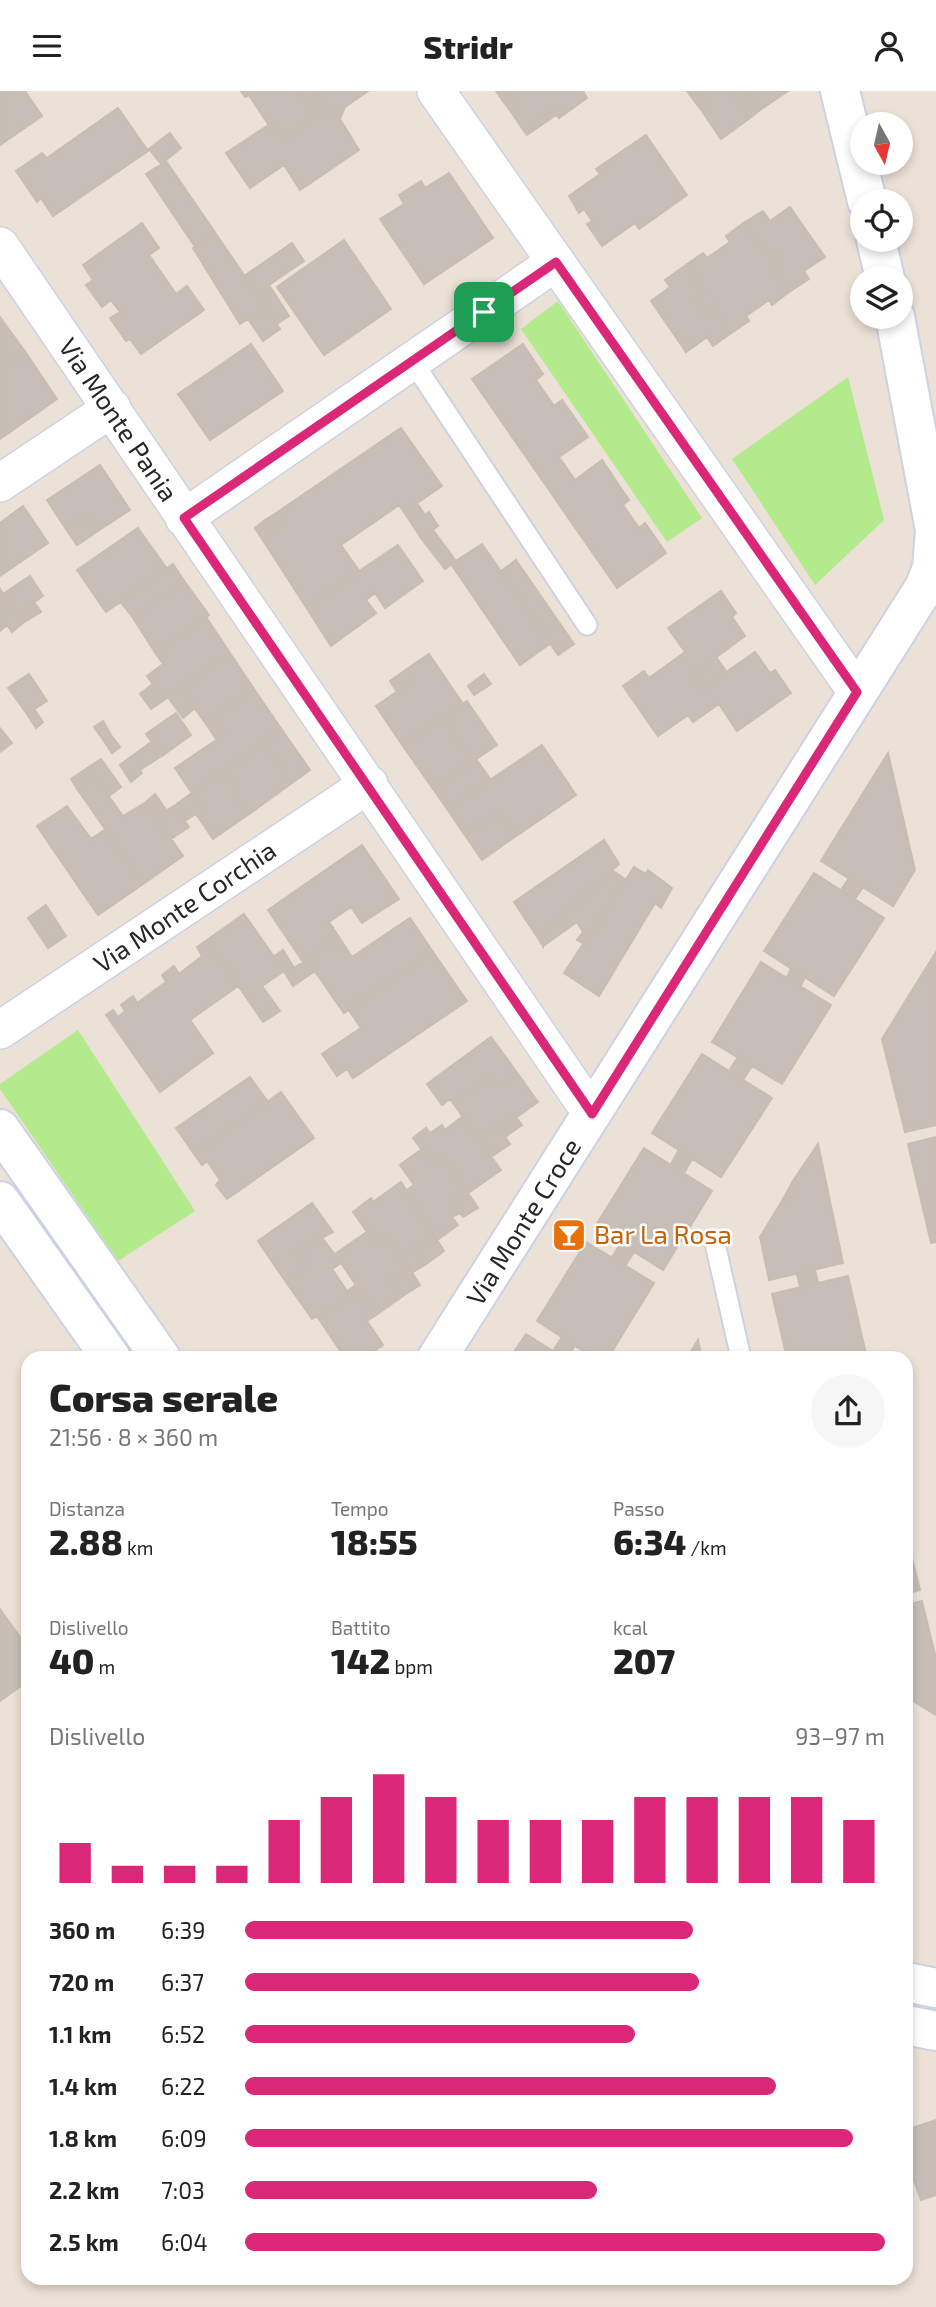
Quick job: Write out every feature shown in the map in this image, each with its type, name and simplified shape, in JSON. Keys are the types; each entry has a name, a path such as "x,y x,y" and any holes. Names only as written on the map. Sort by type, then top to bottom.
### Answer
{"street":[{"path":"436,91 857,692"},
{"path":"840,91 864,189"},
{"name":"Via Monte Pania","path":"0,246 592,1114"},
{"path":"184,518 556,262"},
{"name":"Via Monte Croce","path":"441,1351 857,692 930,596 935,530 897,329"},
{"path":"0,483 112,408"},
{"name":"Via Monte Corchia","path":"0,1030 369,784"},
{"path":"0,1129 156,1351"},
{"path":"0,1201 106,1351"},
{"path":"913,1983 936,1988"},
{"path":"913,2026 936,2031"}],"lane":[{"path":"413,362 587,625"},
{"path":"716,1248 739,1351"}],"green space":[{"path":"558,301 702,518 667,542 521,329"},
{"path":"848,377 884,520 815,585 732,459"},
{"path":"78,1030 195,1211 118,1261 0,1089 0,1084"}],"building":[{"path":"0,91 25,91 42,116 0,145"},
{"path":"241,91 296,91 314,117 284,138 273,122 268,124 249,95 245,97"},
{"path":"296,91 312,91 321,104 345,107 340,119 314,117"},
{"path":"312,91 368,91 345,107 321,104"},
{"path":"496,91 583,91 587,98 559,118 553,110 524,131 509,109 518,103 511,93 502,100"},
{"path":"687,91 732,91 750,118 721,139 702,111 709,106 702,95 695,102"},
{"path":"732,91 747,91 760,110 750,118"},
{"path":"747,91 788,91 760,110"},
{"path":"511,93 518,103 509,109 502,100"},
{"path":"702,95 709,106 702,111 695,102"},
{"path":"118,108 148,151 53,216 41,198 37,202 16,171 42,153 47,158"},
{"path":"553,110 556,115 527,135 524,131"},
{"path":"314,117 340,119 359,150 300,190 284,165 250,188 226,153 273,122 284,138"},
{"path":"170,133 181,148 161,164 149,149"},
{"path":"646,135 687,195 639,229 635,223 602,246 587,224 592,221 584,209 579,213 569,196 600,174 596,169"},
{"path":"166,161 216,234 195,247 146,174"},
{"path":"449,173 493,238 424,284 380,219 404,204 399,195 421,181 425,188"},
{"path":"790,207 825,257 804,271 809,279 789,292 772,265 779,261 771,249 765,253 745,222 763,211 770,221"},
{"path":"745,222 765,253 771,249 779,261 772,265 789,292 772,305 769,300 746,316 749,321 730,334 713,305 704,312 695,298 704,292 686,265 703,253 707,258 730,242 726,236"},
{"path":"142,223 159,248 149,255 176,294 187,286 204,310 141,354 130,339 126,341 110,318 120,312 111,300 102,307 86,285 93,280 83,265"},
{"path":"216,234 266,307 240,324 193,248"},
{"path":"344,240 391,309 324,355 277,287"},
{"path":"292,243 304,261 269,285 289,316 277,324 244,276"},
{"path":"686,265 704,292 695,298 704,312 713,305 730,334 713,346 707,337 686,352 651,301 670,287 665,280"},
{"path":"266,307 280,329 263,341 248,319"},
{"path":"0,317 26,353 0,371"},
{"path":"251,344 283,391 210,440 178,394"},
{"path":"523,344 543,374 536,380 554,406 562,400 588,437 559,457 575,480 602,460 629,500 623,505 639,528 645,523 666,553 617,588 472,379"},
{"path":"26,353 57,399 0,439 0,371"},
{"path":"401,428 442,486 404,512 399,505 341,545 360,572 306,607 255,528 265,520 272,531 286,521 279,511"},
{"path":"100,465 130,510 98,531 85,515 66,529 47,500"},
{"path":"417,503 425,515 429,512 438,526 421,538 404,512"},
{"path":"23,506 48,543 0,576 0,523"},
{"path":"279,511 286,521 272,531 265,520"},
{"path":"85,515 98,531 77,545 66,529"},
{"path":"138,528 167,569 106,612 77,570"},
{"path":"433,530 456,561 445,569 421,538"},
{"path":"482,544 551,643 520,665 451,564"},
{"path":"398,545 423,581 385,608 375,593 366,600 376,613 331,646 306,607"},
{"path":"516,560 574,644 558,655 501,571"},
{"path":"173,564 185,582 133,618 120,601"},
{"path":"30,576 43,596 17,614 3,594"},
{"path":"185,582 209,615 156,654 133,618"},
{"path":"0,589 12,606 0,614"},
{"path":"721,591 736,613 732,617 745,636 692,675 702,689 755,652 770,673 775,670 791,693 737,731 719,704 693,722 688,715 658,736 623,686 644,671 649,678 685,652 668,628"},
{"path":"34,602 41,612 23,623 17,614"},
{"path":"12,606 23,623 12,632 7,625 0,631 0,614"},
{"path":"206,617 230,653 164,700 147,676 163,664 156,654"},
{"path":"230,653 254,689 206,724 180,688"},
{"path":"429,654 463,704 403,746 376,706 414,680 407,669"},
{"path":"716,657 726,671 702,689 692,675"},
{"path":"407,669 414,680 397,692 390,681"},
{"path":"29,674 47,701 27,714 8,688"},
{"path":"484,674 491,684 474,695 468,686"},
{"path":"153,684 164,700 151,709 140,694"},
{"path":"180,688 195,708 183,718 168,697"},
{"path":"254,689 282,730 192,793 175,768 225,734 213,718"},
{"path":"467,701 497,745 472,762 443,717"},
{"path":"34,709 43,722 36,728 27,714"},
{"path":"176,713 191,735 162,756 146,734"},
{"path":"443,717 472,762 433,789 403,746"},
{"path":"213,718 225,734 216,739 206,724"},
{"path":"103,721 111,735 104,741 94,727"},
{"path":"0,728 12,743 0,752"},
{"path":"282,730 310,770 292,783 263,743"},
{"path":"111,735 120,747 112,753 104,741"},
{"path":"150,743 160,757 140,770 142,773 131,782 120,765"},
{"path":"263,743 292,783 249,814 233,793 238,789 224,771"},
{"path":"542,745 576,795 516,836 499,812 465,835 447,809"},
{"path":"888,753 915,870 893,906 821,861"},
{"path":"101,759 121,787 109,796 89,767"},
{"path":"476,759 491,780 447,809 433,789"},
{"path":"89,767 95,777 78,790 71,779"},
{"path":"224,771 238,789 233,793 249,814 213,839 196,814 203,809 192,793"},
{"path":"95,777 123,816 146,802 183,856 143,884 78,790"},
{"path":"192,793 203,809 185,821 174,806"},
{"path":"155,794 167,811 155,817 146,802"},
{"path":"67,806 91,839 106,829 143,884 98,915 37,826"},
{"path":"174,806 189,827 171,839 155,817"},
{"path":"499,812 516,836 482,860 465,835"},
{"path":"604,840 619,864 543,934 543,946 514,902"},
{"path":"362,845 399,899 362,923 351,907 329,922 339,937 303,962 268,910"},
{"path":"634,867 646,874 648,870 672,888 661,908 655,903 599,996 564,973"},
{"path":"612,870 625,879 584,944 577,940 583,932 577,922 543,946 543,934"},
{"path":"814,873 884,918 834,996 764,951"},
{"path":"849,878 863,887 855,899 841,890"},
{"path":"46,905 66,936 48,948 28,918"},
{"path":"244,914 284,971 262,986 280,1011 263,1022 207,940"},
{"path":"410,918 433,952 344,1013 307,960 339,937 352,957"},
{"path":"207,940 238,986 190,1020 213,1053 160,1092 106,1015 113,1010 118,1017 125,1011 121,1005 133,996 137,1003 166,982 162,975 174,966 179,974 202,956 197,947"},
{"path":"283,950 294,968 285,973 273,957"},
{"path":"433,952 467,1001 353,1078 347,1069 337,1076 322,1054 361,1028 348,1009"},
{"path":"936,952 936,1125 905,1132 882,1039"},
{"path":"307,960 315,971 293,986 285,973"},
{"path":"761,962 831,1005 782,1084 712,1042"},
{"path":"791,968 805,977 801,986 787,978"},
{"path":"491,1037 518,1074 499,1087 490,1076 453,1103 450,1099 442,1105 427,1084"},
{"path":"702,1054 772,1098 721,1177 652,1133"},
{"path":"738,1057 752,1066 743,1080 729,1071"},
{"path":"518,1074 538,1102 517,1117 514,1114 479,1140 453,1103 490,1076 499,1087"},
{"path":"250,1077 268,1102 194,1154 176,1128"},
{"path":"281,1092 314,1138 227,1199 216,1185 220,1180 207,1161 202,1165 194,1154"},
{"path":"514,1114 522,1125 505,1137 510,1144 491,1157 479,1140"},
{"path":"462,1117 501,1170 468,1193 443,1158 433,1165 413,1138 426,1128 430,1133 442,1125 445,1130"},
{"path":"936,1137 936,1242 931,1243 908,1144"},
{"path":"818,1144 843,1263 769,1280 760,1237 782,1201 797,1197 793,1181"},
{"path":"644,1148 712,1191 663,1270 595,1227"},
{"path":"422,1149 433,1165 443,1158 466,1190 451,1200 460,1213 452,1217 458,1225 437,1240 404,1192 414,1185 400,1165"},
{"path":"679,1150 692,1159 684,1173 671,1164"},
{"path":"793,1181 797,1197 782,1201"},
{"path":"401,1182 406,1190 404,1192 434,1235 415,1247 426,1264 413,1272 386,1235 375,1243 353,1212 371,1198 373,1202"},
{"path":"466,1190 478,1208 463,1217 451,1200"},
{"path":"312,1203 333,1232 297,1252 307,1267 286,1282 258,1241"},
{"path":"367,1232 375,1243 386,1235 409,1268 392,1280 403,1296 376,1315 335,1254"},
{"path":"434,1235 444,1251 426,1264 415,1247"},
{"path":"321,1236 341,1263 332,1269 347,1291 356,1285 360,1291 312,1319 286,1282 307,1267 297,1252"},
{"path":"586,1242 654,1283 612,1351 583,1351 537,1321"},
{"path":"621,1243 634,1252 625,1266 612,1257"},
{"path":"409,1268 420,1285 403,1296 392,1280"},
{"path":"815,1270 818,1283 800,1287 797,1274"},
{"path":"848,1276 865,1351 785,1351 772,1294"},
{"path":"360,1291 376,1315 367,1321 383,1345 374,1351 340,1351 317,1316"},
{"path":"526,1334 553,1351 515,1351"},
{"path":"562,1337 575,1345 571,1351 553,1351"},
{"path":"698,1340 700,1351 691,1351"},
{"path":"913,1562 920,1590 913,1592"},
{"path":"922,1601 936,1659 936,1715 913,1701 913,1603"},
{"path":"0,1609 21,1638 21,1686 0,1701"},
{"path":"936,2120 936,2195 921,2200 913,2178 913,2128"}],"place":[{"name":"Bar La Rosa","path":"569,1235"}],"route":[{"path":"556,262 857,692 592,1114 369,784 184,518 484,312 556,262"}]}
